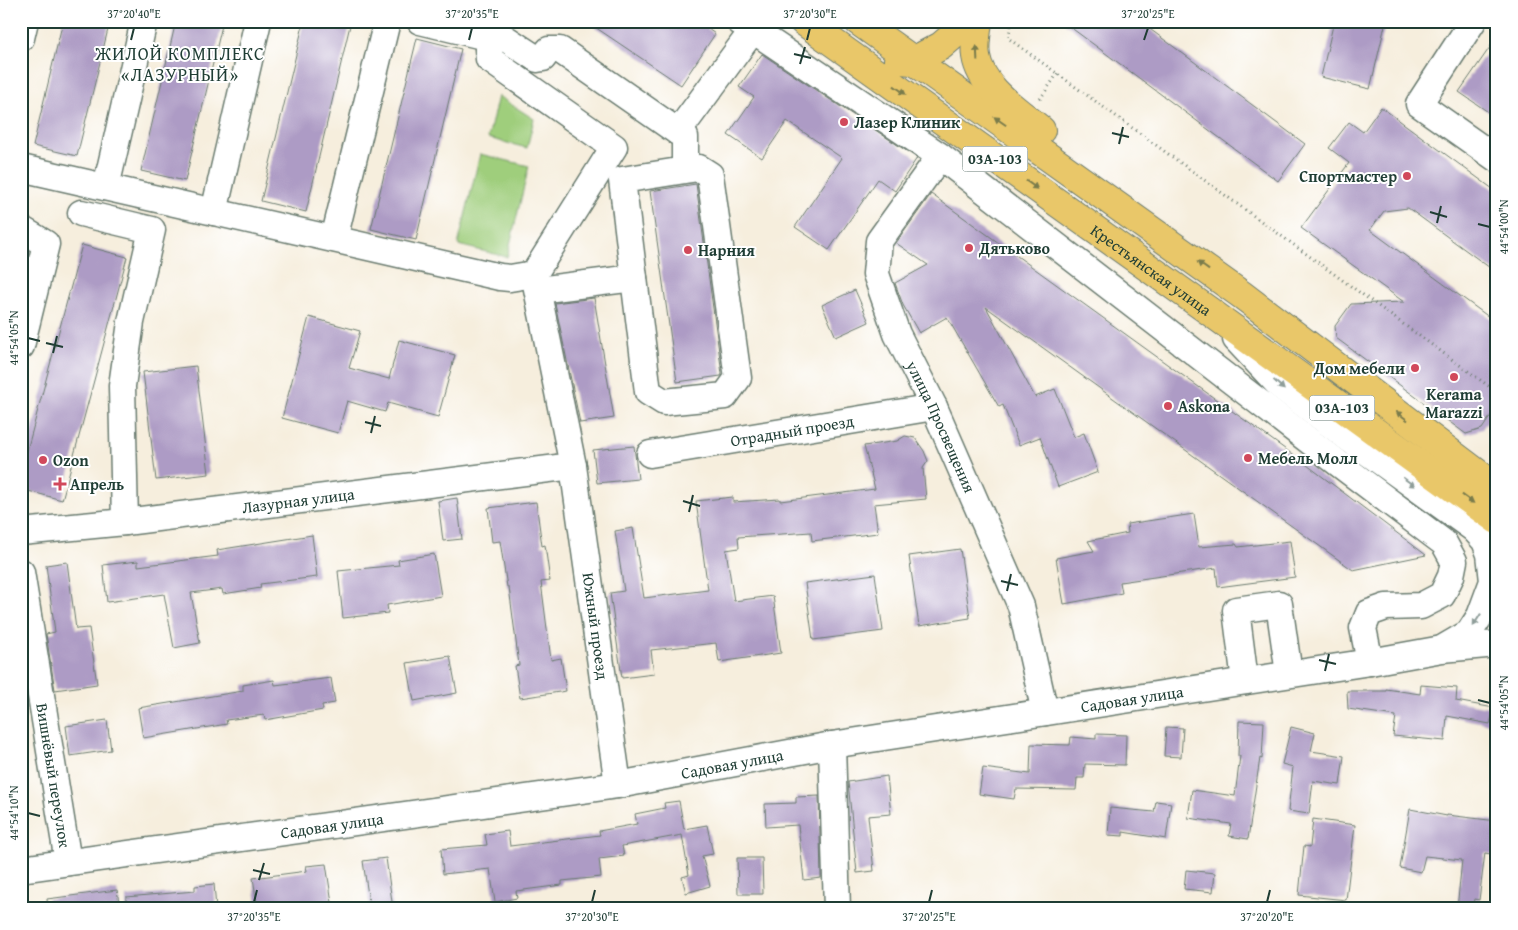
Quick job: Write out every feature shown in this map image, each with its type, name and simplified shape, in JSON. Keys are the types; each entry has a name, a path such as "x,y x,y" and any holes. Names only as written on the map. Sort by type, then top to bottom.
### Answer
{"main road":[{"name":"Крестьянская улица","path":"803,21 1209,311 1497,520"},
{"name":"Крестьянская улица","path":"858,21 1113,201 1242,295 1497,488"},
{"path":"856,60 913,61 941,46 970,21"},
{"path":"978,21 976,55 980,72 988,85 1079,163 1113,201"}],"street":[{"path":"21,38 25,21"},
{"path":"106,187 144,21"},
{"path":"214,212 258,21"},
{"path":"334,239 387,21"},
{"path":"420,21 495,39 505,38 537,59 543,58 550,50 560,50 686,137 685,170"},
{"path":"1473,21 1419,104 1497,159"},
{"path":"678,132 746,26 940,156 1444,543 1454,561 1451,576 1442,595 1422,606 1386,607 1369,613 1363,628 1370,662"},
{"path":"495,39 488,49 489,58 614,146 536,282"},
{"name":"улица Просвещения","path":"940,156 879,241 876,274 897,334 934,407 1021,606 1045,712"},
{"path":"21,168 500,277 536,282 634,278"},
{"path":"597,174 610,181 699,168 710,176 738,378 725,396 664,402 648,392 622,180"},
{"path":"81,213 152,230 131,322 122,386 125,522"},
{"path":"21,229 46,244 21,346"},
{"name":"Южный проезд","path":"536,282 573,466 618,785"},
{"name":"Садовая улица","path":"1209,311 1280,386 1349,439 1474,529 1485,541 1493,566 1493,581 1480,616 1469,633 1442,649"},
{"name":"Отрадный проезд","path":"650,454 934,407"},
{"path":"1338,463 1349,439"},
{"name":"Лазурная улица","path":"21,532 125,522 573,466"},
{"name":"Вишнёвый переулок","path":"21,572 68,862"},
{"path":"1246,681 1236,610 1279,604 1289,674"},
{"name":"Садовая улица","path":"21,869 618,785 832,745 1370,662 1442,649 1497,644"},
{"path":"832,745 837,909"}],"path":[{"path":"1012,21 1008,38 1497,392"}],"green space":[{"path":"498,96 534,119 527,148 488,138"},
{"path":"480,154 529,166 507,257 458,245"}],"building":[{"path":"63,21 110,21 77,156 33,146"},
{"path":"176,21 223,21 185,181 141,171"},
{"path":"304,21 351,21 306,212 261,201"},
{"path":"586,21 697,21 715,34 681,85"},
{"path":"1062,21 1139,21 1305,144 1278,181"},
{"path":"1334,21 1386,21 1370,89 1321,77"},
{"path":"1497,37 1497,118 1459,92"},
{"path":"417,38 461,49 416,240 371,229"},
{"path":"762,54 917,158 895,191 878,179 829,250 795,227 842,158 787,121 762,158 728,135 754,97 739,87"},
{"path":"1381,107 1497,192 1497,273 1408,208 1384,211 1370,230 1497,323 1497,370 1493,367 1494,411 1482,429 1466,434 1336,338 1335,326 1351,304 1404,302 1301,228 1349,163 1329,148 1349,122 1363,132"},
{"path":"696,184 722,374 721,376 677,382 650,191"},
{"path":"931,194 1307,465 1426,555 1353,570 986,307 1035,397 1055,389 1074,437 1084,433 1098,472 1058,487 1040,437 1019,445 1003,405 999,407 947,317 919,333 903,305 895,283 928,265 896,243"},
{"path":"82,245 127,257 62,500 21,489 21,473"},
{"path":"855,290 869,322 836,337 822,305"},
{"path":"594,298 614,418 580,423 555,303"},
{"path":"309,317 360,331 349,368 389,379 399,340 455,355 438,417 388,403 385,412 347,401 338,433 282,418"},
{"path":"196,366 209,474 156,480 143,372"},
{"path":"905,436 915,438 928,461 923,468 926,499 874,504 878,533 812,541 811,532 738,537 739,548 726,550 734,601 773,596 781,653 719,662 716,643 651,650 654,674 622,678 610,593 624,591 615,531 633,528 644,598 708,590 696,501 733,497 733,502 780,499 780,501 875,489 864,446 897,441"},
{"path":"634,446 638,479 597,483 593,450"},
{"path":"457,498 462,539 443,541 438,501"},
{"path":"536,502 542,546 545,545 550,581 541,582 551,660 561,658 566,691 520,698 515,666 519,665 509,587 507,587 500,541 492,542 488,508"},
{"path":"1194,514 1199,547 1236,544 1238,547 1290,541 1295,577 1218,587 1216,568 1120,582 1122,593 1064,604 1056,558 1094,551 1088,541 1128,533 1127,524"},
{"path":"312,535 317,577 260,584 261,588 223,594 222,589 191,593 200,643 174,648 164,594 107,602 103,565 138,561 138,566 218,556 217,550"},
{"path":"960,549 970,618 919,626 909,556"},
{"path":"434,554 441,596 387,605 388,613 343,618 338,571 399,565 398,560"},
{"path":"67,562 76,629 89,628 97,684 55,690 46,634 55,632 46,565"},
{"path":"875,574 883,631 813,640 805,583"},
{"path":"450,656 457,693 414,701 407,663"},
{"path":"331,678 335,703 322,705 323,710 265,720 264,715 226,720 227,724 143,738 138,708 243,691 243,685 274,680 275,685"},
{"path":"1421,685 1457,688 1456,701 1494,708 1490,724 1447,716 1445,741 1393,736 1396,716 1348,709 1347,691 1386,691 1386,689 1420,694"},
{"path":"107,720 111,750 70,756 66,726"},
{"path":"1239,721 1264,722 1262,759 1260,758 1248,839 1229,836 1231,824 1188,818 1192,790 1235,796 1240,756 1238,756"},
{"path":"1166,727 1183,728 1181,757 1164,756"},
{"path":"1291,727 1315,733 1311,751 1344,756 1340,785 1313,781 1309,814 1288,811 1293,767 1282,764"},
{"path":"1096,734 1126,735 1125,765 1085,764 1084,778 1077,778 1076,790 1016,789 1014,799 979,794 983,768 1030,774 1031,744 1070,745 1071,737 1096,739"},
{"path":"887,776 891,814 868,816 874,871 857,873 848,782"},
{"path":"819,796 821,878 804,880 798,825 766,827 765,804 796,803 796,797"},
{"path":"679,801 684,829 707,825 713,854 702,856 710,886 686,893 682,877 689,875 682,835 622,846 624,856 599,859 601,877 562,881 562,885 516,891 517,898 495,902 490,869 443,874 441,849 487,845 485,834 508,831 510,846 600,835 599,831 637,824 635,814 665,808 664,803"},
{"path":"1156,801 1171,803 1166,839 1123,832 1123,836 1108,835 1110,808 1154,812"},
{"path":"1410,809 1447,816 1497,821 1497,855 1485,853 1479,900 1475,899 1473,909 1457,909 1462,860 1425,856 1421,872 1400,868"},
{"path":"1313,819 1355,825 1346,900 1299,895 1304,846 1310,847"},
{"path":"386,858 393,909 370,909 363,861"},
{"path":"737,858 762,858 763,894 738,894"},
{"path":"326,864 333,909 285,909 284,906 258,909 253,878 307,871 306,866"},
{"path":"1186,870 1215,873 1213,892 1184,889"},
{"path":"214,884 216,909 126,909 126,897 195,891 195,886"},
{"path":"117,890 120,909 48,909 47,899"}],"place":[{"name":"Лазер Клиник","path":"844,122"},
{"name":"Спортмастер","path":"1407,176"},
{"name":"Дятьково","path":"969,248"},
{"name":"Нарния","path":"688,250"},
{"name":"Дом мебели","path":"1415,368"},
{"name":"Kerama Marazzi","path":"1454,377"},
{"name":"Askona","path":"1168,406"},
{"name":"Мебель Молл","path":"1248,458"},
{"name":"Ozon","path":"43,460"},
{"name":"Апрель","path":"60,484"}],"district":[{"name":"ЖИЛОЙ КОМПЛЕКС «ЛАЗУРНЫЙ»","path":"180,64"}]}
